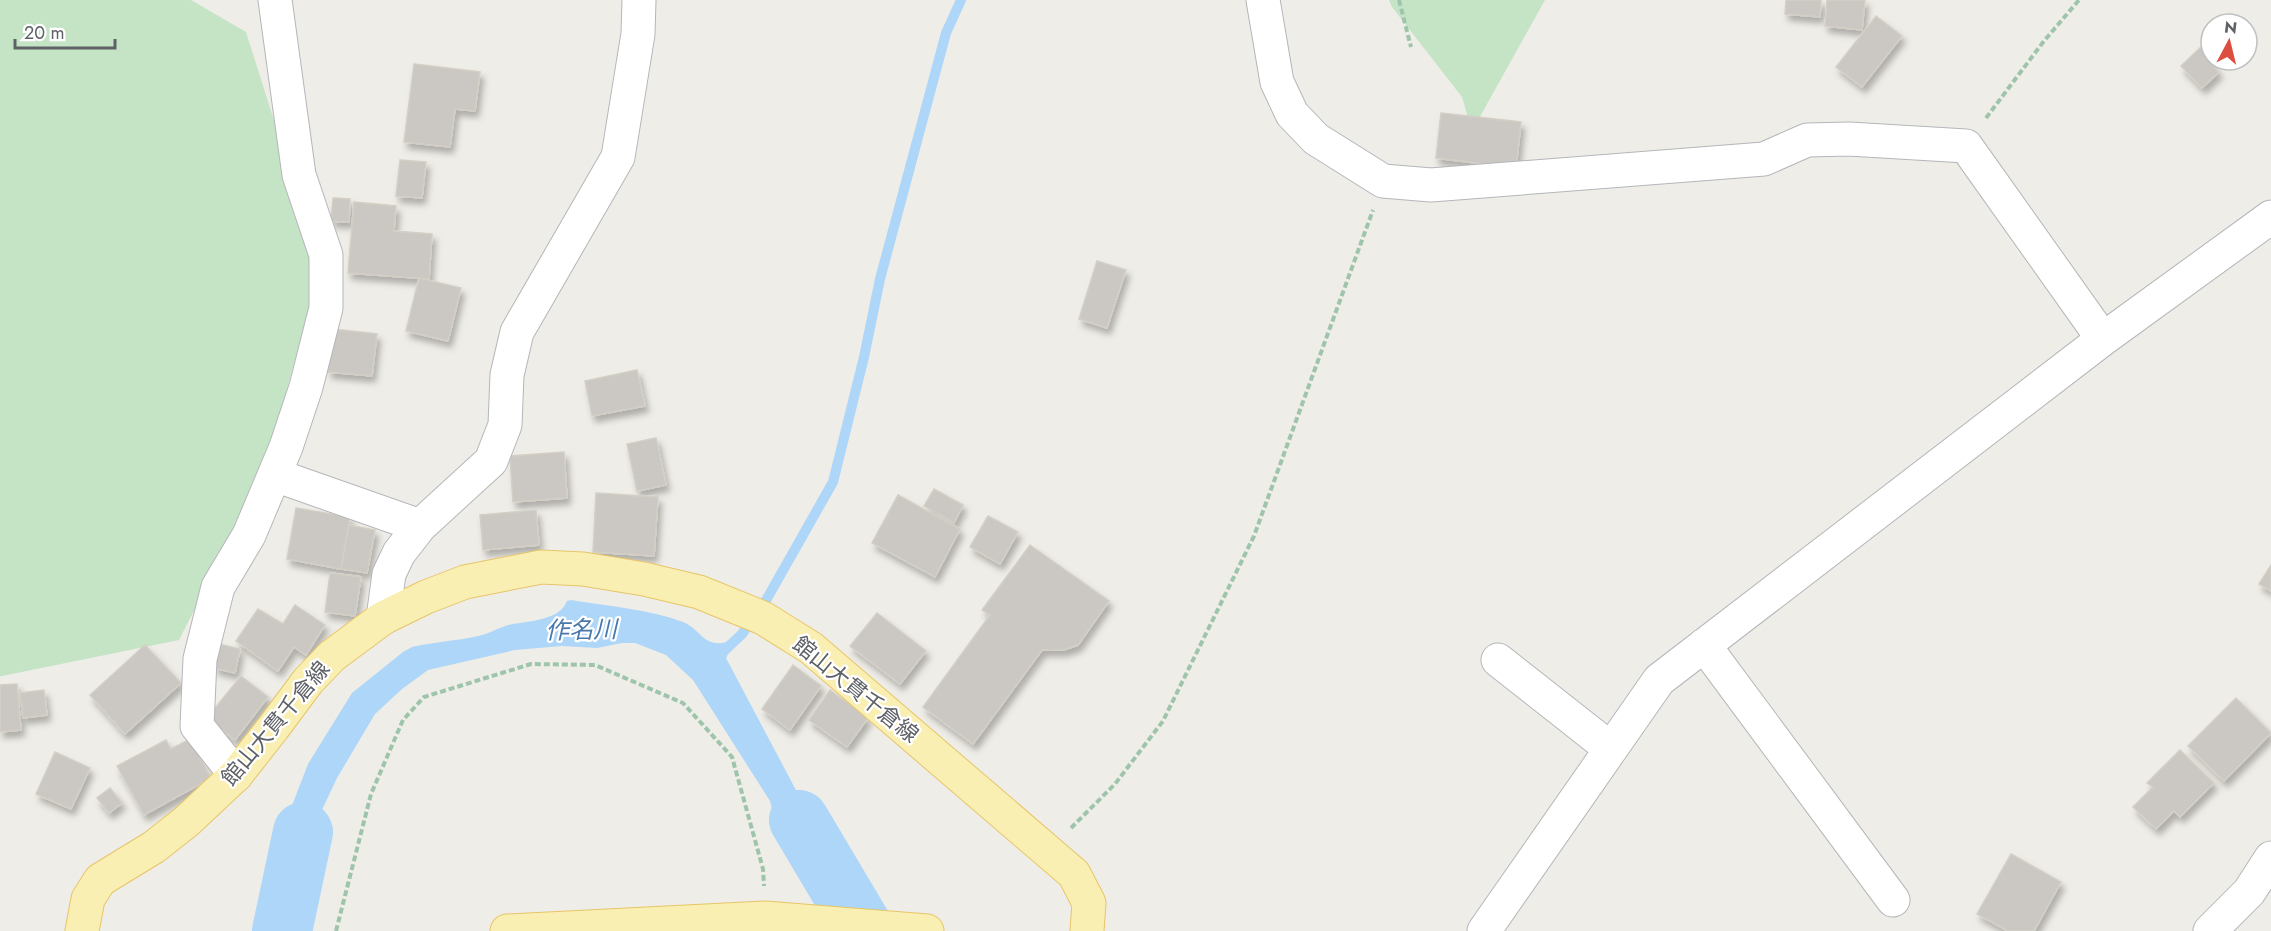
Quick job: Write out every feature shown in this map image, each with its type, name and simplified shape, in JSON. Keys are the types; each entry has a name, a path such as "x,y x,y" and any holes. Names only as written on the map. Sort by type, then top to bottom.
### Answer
{"main road":[{"name":"館山大貫千倉線","path":"82,931 88,899 100,880 154,847 188,821 236,775 308,681 332,656 383,618 465,582 541,567 583,569 644,579 699,592 756,615 811,648 1074,874 1089,903 1087,931"},
{"path":"507,931 781,919 915,930"}],"street":[{"path":"236,775 197,726 200,659 218,587 249,536 286,447 306,387 326,308 326,255 300,175 275,0"},
{"path":"383,618 389,574 399,553 420,526 491,461 505,425 507,375 517,332 618,158 638,34 639,0"},
{"path":"1263,0 1277,82 1292,114 1316,139 1383,181 1431,185 1764,159 1807,140 1850,139 1966,146 2103,339"},
{"path":"1484,931 1659,680 2103,339 2271,218"},
{"path":"275,475 420,526"},
{"path":"1704,645 1893,900"},
{"path":"1498,660 1611,748"},
{"path":"2210,931 2249,892 2271,858"}],"path":[{"path":"1399,0 1411,47"},
{"path":"1966,146 2043,41 2079,0"},
{"path":"1046,851 1115,784 1163,720 1254,536 1383,181"},
{"path":"336,931 371,794 403,720 424,697 531,664 596,665 683,703 732,757 763,869 781,919"}],"green space":[{"path":"0,0 191,0 246,32 320,266 265,471 179,640 2,676 0,676"},
{"path":"1389,0 1545,0 1472,131 1462,97 1392,7"}],"water":[{"path":"571,600 656,614 689,625 713,643 727,642 729,652 726,658 815,826 821,834 833,837 862,892 806,889 781,844 770,801 693,680 666,655 635,643 622,643 597,648 562,646 515,650 428,670 402,689 375,714 337,778 321,812 315,828 302,912 267,914 276,884 288,816 308,764 352,693 412,647 487,634 509,625 551,616"}],"pier":[{"path":"802,889 865,892 862,895 806,892"}],"building":[{"path":"1786,0 1821,0 1820,17 1785,14"},
{"path":"1827,0 1865,0 1862,30 1825,26"},
{"path":"1876,16 1902,36 1862,87 1836,67"},
{"path":"2199,49 2199,72 2219,72 2202,88 2181,66"},
{"path":"414,64 480,72 475,111 455,109 450,147 404,142"},
{"path":"1441,113 1521,122 1516,168 1436,158"},
{"path":"400,160 426,162 422,198 396,196"},
{"path":"333,198 350,199 349,222 331,221"},
{"path":"354,202 396,206 394,231 432,234 429,279 348,273"},
{"path":"1097,261 1126,270 1107,328 1079,319"},
{"path":"419,278 461,288 448,341 406,331"},
{"path":"333,329 377,334 372,376 328,372"},
{"path":"637,370 645,406 592,416 585,381"},
{"path":"656,438 666,485 637,491 627,444"},
{"path":"564,452 567,498 513,502 510,456"},
{"path":"934,489 963,505 954,523 924,506"},
{"path":"596,493 658,497 654,556 593,552"},
{"path":"898,495 960,529 935,577 872,543"},
{"path":"296,508 350,517 341,569 287,559"},
{"path":"536,510 539,545 483,550 480,515"},
{"path":"988,516 1018,532 1000,564 970,547"},
{"path":"349,525 375,530 367,573 341,569"},
{"path":"1030,545 1109,601 1078,645 1064,650 1042,650 973,744 923,707 990,615 982,610"},
{"path":"2271,565 2271,591 2259,584"},
{"path":"330,573 361,577 355,616 325,612"},
{"path":"295,605 325,625 306,655 294,647 278,671 236,641 258,609 283,624"},
{"path":"877,613 926,651 900,684 850,646"},
{"path":"219,644 240,649 235,673 214,668"},
{"path":"145,645 181,683 125,734 90,695"},
{"path":"793,665 821,686 790,730 762,709"},
{"path":"241,676 268,697 235,740 207,718"},
{"path":"17,684 21,730 0,732 0,685"},
{"path":"44,690 47,715 23,718 20,693"},
{"path":"830,690 868,718 847,747 809,720"},
{"path":"2236,698 2271,733 2224,781 2188,746"},
{"path":"190,739 211,778 144,815 117,766 166,740 171,749"},
{"path":"2180,750 2214,783 2180,817 2174,811 2156,829 2133,807 2153,787 2147,783"},
{"path":"55,752 90,768 71,809 36,794"},
{"path":"110,788 122,803 109,813 97,798"},
{"path":"2011,854 2061,882 2034,931 2008,931 1977,914"}],"waterway":[{"path":"718,653 725,650 742,634 765,602 833,482 864,357 880,279 946,33 961,0"},
{"name":"作名川","path":"799,820 865,931"},
{"name":"作名川","path":"282,931 303,832"}]}
